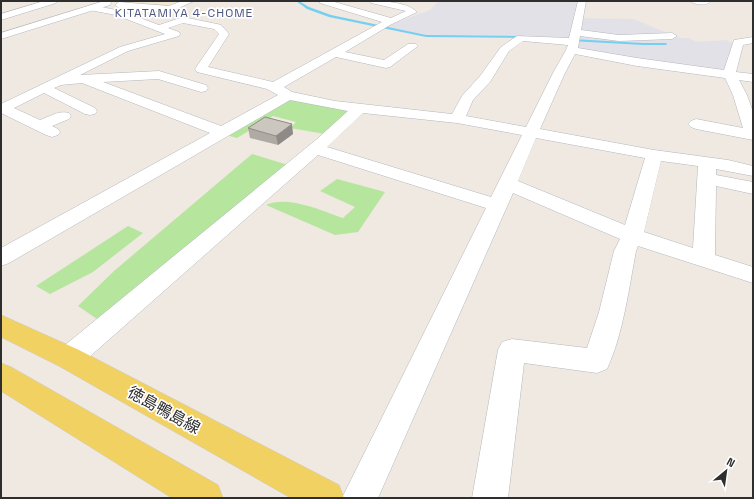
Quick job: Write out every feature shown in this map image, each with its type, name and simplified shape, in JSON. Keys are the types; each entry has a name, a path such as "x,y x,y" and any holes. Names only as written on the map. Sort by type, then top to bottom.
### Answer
{"main road":[{"name":"徳島鴨島線","path":"1,325 69,358 326,498"},
{"path":"6,385 205,498"}],"street":[{"path":"1,17 54,1"},
{"path":"323,1 345,9 391,21"},
{"path":"1,258 222,132 334,53 391,21 412,12 375,1 328,12"},
{"path":"360,498 574,42 582,1"},
{"path":"694,1 706,2"},
{"path":"1,36 88,4 107,3 170,9 190,7"},
{"path":"2,109 124,49 175,34 118,13 88,4"},
{"path":"183,20 190,7"},
{"path":"158,28 183,20 217,27 224,34 200,69 335,105 457,119 654,155 707,170 753,188"},
{"path":"457,119 467,99 485,78 505,49 521,38 574,42 619,38 676,37 650,26"},
{"path":"696,124 753,134 740,95 730,75 730,68 738,42 753,40"},
{"path":"574,42 637,62 753,78"},
{"path":"334,53 386,64 412,46"},
{"path":"56,82 159,75 201,88"},
{"path":"84,79 222,132"},
{"path":"42,88 90,111"},
{"path":"69,358 315,149 358,110 354,106"},
{"path":"2,109 46,129 64,116"},
{"path":"315,149 498,205"},
{"path":"490,498 512,350 596,361 612,312 625,251 632,236 654,155"},
{"path":"707,170 728,165 753,171"},
{"path":"704,259 707,170"},
{"path":"508,184 632,236 753,275"}],"shaded area":[{"path":"100,1 186,1 171,8"},
{"path":"439,1 578,1 575,18 633,19 680,38 689,38 696,42 726,40 734,44 725,74 575,51 579,39 536,36 475,35 453,37 425,35 383,27 430,10"}],"green space":[{"path":"290,97 350,110 325,134 290,128 296,122 273,116 237,138 222,134"},
{"path":"252,154 288,165 100,321 78,306 114,271"},
{"path":"337,179 385,192 358,232 335,235 266,205 275,202 294,203 315,208 343,218 355,207 320,191"},
{"path":"128,226 143,233 93,272 50,294 36,286"}],"building":[{"path":"265,117 292,124 276,136 248,128"}],"waterway":[{"path":"297,1 308,8 330,16 426,36 525,37"},
{"path":"572,40 666,44"}],"district":[{"name":"KITATAMIYA 4-CHOME","path":"184,13"}]}
